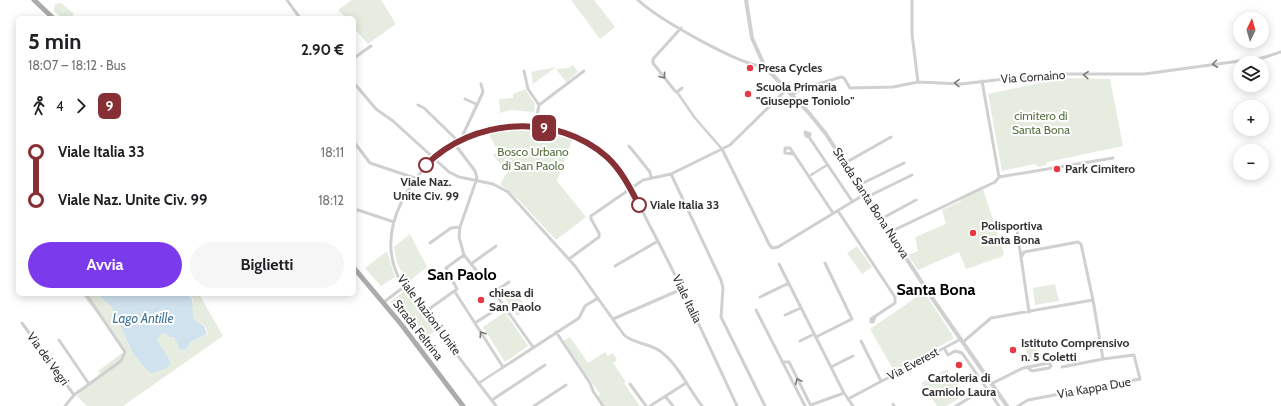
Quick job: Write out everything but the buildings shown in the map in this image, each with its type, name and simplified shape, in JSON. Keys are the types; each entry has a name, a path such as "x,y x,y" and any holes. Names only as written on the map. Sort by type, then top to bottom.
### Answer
{"main road":[{"path":"34,0 50,16"},
{"name":"Strada Feltrina","path":"356,270 384,302 463,406"}],"street":[{"path":"287,0 299,16"},
{"path":"638,0 652,12 729,56 751,65 765,67"},
{"name":"Strada Santa Bona Nuova","path":"746,0 752,38 765,67 816,121 1007,406"},
{"path":"912,0 912,34 918,82"},
{"path":"681,28 656,54 652,59 653,63 677,92 695,118 722,149 772,248 778,247 852,201 912,175"},
{"path":"356,57 371,46"},
{"name":"Via Cornaino","path":"792,95 799,90 841,77 844,78 850,88 893,87 918,82 961,84 1050,74 1144,74 1262,58 1281,52"},
{"path":"524,71 528,89 539,105"},
{"path":"535,127 539,105 584,71"},
{"path":"982,81 999,177"},
{"path":"418,104 459,140 483,92 481,84"},
{"path":"356,85 376,109 393,121 454,175 493,184 508,192 569,259 624,335 630,340 653,346 668,357 702,406"},
{"path":"677,92 682,88"},
{"path":"569,259 599,237 599,233 591,216 643,180 671,174 722,149 736,139 787,90"},
{"path":"465,99 476,104"},
{"name":"Viale Nazioni Unite","path":"496,406 397,274 391,254 390,238 400,206 415,178 433,158 459,140 496,128 535,127 564,133 590,145 612,163 633,194"},
{"path":"810,137 852,201"},
{"path":"845,163 891,137"},
{"path":"454,143 476,172 476,180 460,227 459,237 464,255 480,275"},
{"path":"356,144 370,162 415,178"},
{"path":"628,146 650,172 652,177"},
{"path":"794,154 833,213"},
{"path":"890,232 995,182 999,177 1114,158"},
{"path":"859,185 904,163"},
{"path":"811,175 827,165"},
{"path":"671,174 721,280 723,288 721,317 765,406"},
{"name":"Viale Italia","path":"633,194 682,289 737,406"},
{"path":"881,219 916,200"},
{"path":"358,210 394,222"},
{"path":"838,211 895,297 895,303 875,317"},
{"path":"430,243 451,228 460,227"},
{"path":"1017,230 1029,312"},
{"path":"615,266 658,241"},
{"path":"1022,256 1024,252 1078,242 1081,244 1093,300 1103,359 1062,367"},
{"path":"471,264 496,246"},
{"path":"425,312 454,292 457,287 446,272 446,268 464,255"},
{"path":"800,341 852,319 825,263"},
{"path":"779,264 844,393 853,406"},
{"path":"509,282 494,292 533,347"},
{"path":"760,297 789,283"},
{"path":"384,302 405,286"},
{"path":"613,319 682,289"},
{"path":"454,292 503,367"},
{"name":"Via dei Vegri","path":"65,406 74,395 121,361 125,352 87,296"},
{"path":"479,383 579,318 584,308 598,298"},
{"name":"Via Everest","path":"848,399 962,340 991,318 1093,300"},
{"path":"475,323 503,305"},
{"path":"785,315 801,308"},
{"path":"756,310 805,406"},
{"name":"Via dei Vegri","path":"22,323 74,395"},
{"path":"556,332 590,382 593,391 603,406"},
{"name":"Via dei Vegri","path":"59,340 89,384"},
{"name":"Via Everest","path":"861,340 881,381"},
{"name":"Via Everest","path":"944,348 948,355 955,351 962,353 999,406"},
{"name":"Via Kappa Due","path":"1018,406 1028,400 1140,379 1134,354 1103,359"},
{"path":"831,367 853,356"},
{"path":"782,362 789,362 811,406 844,393"},
{"path":"991,384 1027,367 1049,363 1051,366 1049,368 1032,370 1027,367"},
{"path":"492,400 545,365"},
{"path":"650,406 686,383"},
{"path":"630,384 646,406"},
{"path":"534,406 566,385"},
{"path":"956,406 986,388"},
{"path":"666,396 672,406"}],"green space":[{"path":"352,0 381,0 396,24 368,44 356,30 356,16 344,16 338,10"},
{"path":"571,0 594,0 615,27 600,39"},
{"path":"61,3 74,14 72,16 60,16 54,11 55,4"},
{"path":"573,65 578,72 566,82 556,69 568,68"},
{"path":"556,67 533,84 531,72"},
{"name":"cimitero di Santa Bona","path":"1063,78 1110,79 1123,146 1047,162 1046,165 1039,167 1035,164 1002,171 988,94"},
{"path":"525,89 535,104 534,112 511,110 500,113 499,99 513,98 513,94"},
{"name":"Bosco Urbano di San Paolo","path":"510,130 542,131 572,140 557,181 586,217 556,240 518,199 500,184 507,173 493,155 498,151 488,133"},
{"path":"982,186 1004,254 1001,257 966,269 959,252 918,270 908,255 918,251 915,237 946,224 942,210 961,201 960,197"},
{"path":"410,234 427,267 407,283 397,263 394,247"},
{"path":"857,246 872,267 862,274 847,253"},
{"path":"387,251 395,277 381,286 365,268"},
{"path":"1055,284 1059,301 1035,305 1033,288"},
{"path":"514,290 527,309 517,316 504,297"},
{"path":"404,291 435,331 423,340 397,305 390,302"},
{"path":"924,292 952,334 953,339 894,371 870,329"},
{"path":"84,296 103,297 113,308 125,336 129,341 142,349 171,362 157,340 160,334 166,333 169,337 174,337 180,350 187,349 190,342 208,334 205,326 193,318 191,311 193,299 191,296 200,296 223,336 123,406 87,406 77,396 100,374 98,371 125,351"},
{"path":"505,312 528,346 505,362 483,327"},
{"path":"570,337 588,363 605,352 608,356 613,353 617,360 613,363 626,382 624,383 640,406 604,406 598,396 600,394 563,341"},
{"path":"1034,339 1039,358 1029,360 1024,342"},
{"path":"947,369 965,395 946,406 937,406 921,383"}],"water":[{"name":"Lago Antille","path":"100,296 190,296 192,299 193,318 204,326 207,334 190,342 187,349 180,350 174,337 169,337 166,333 161,334 157,340 171,362 167,368 152,373 149,372 134,355 111,306"}],"bus line":[{"name":"9","path":"426,165 449,146 461,139 486,130 511,126 527,126 554,130 581,140 605,156 623,177 639,205"}],"place":[{"name":"Presa Cycles","path":"750,68"},
{"name":"Scuola Primaria \"Giuseppe Toniolo\"","path":"748,94"},
{"name":"Viale Naz. Unite Civ. 99","path":"426,165"},
{"name":"Park Cimitero","path":"1057,169"},
{"name":"Viale Italia 33","path":"639,205"},
{"name":"Polisportiva Santa Bona","path":"973,233"},
{"name":"chiesa di San Paolo","path":"481,300"},
{"name":"Istituto Comprensivo n. 5 Coletti","path":"1013,350"},
{"name":"Cartoleria di Camiolo Laura","path":"959,365"}],"district":[{"name":"San Paolo","path":"462,274"},
{"name":"Santa Bona","path":"936,289"}]}
